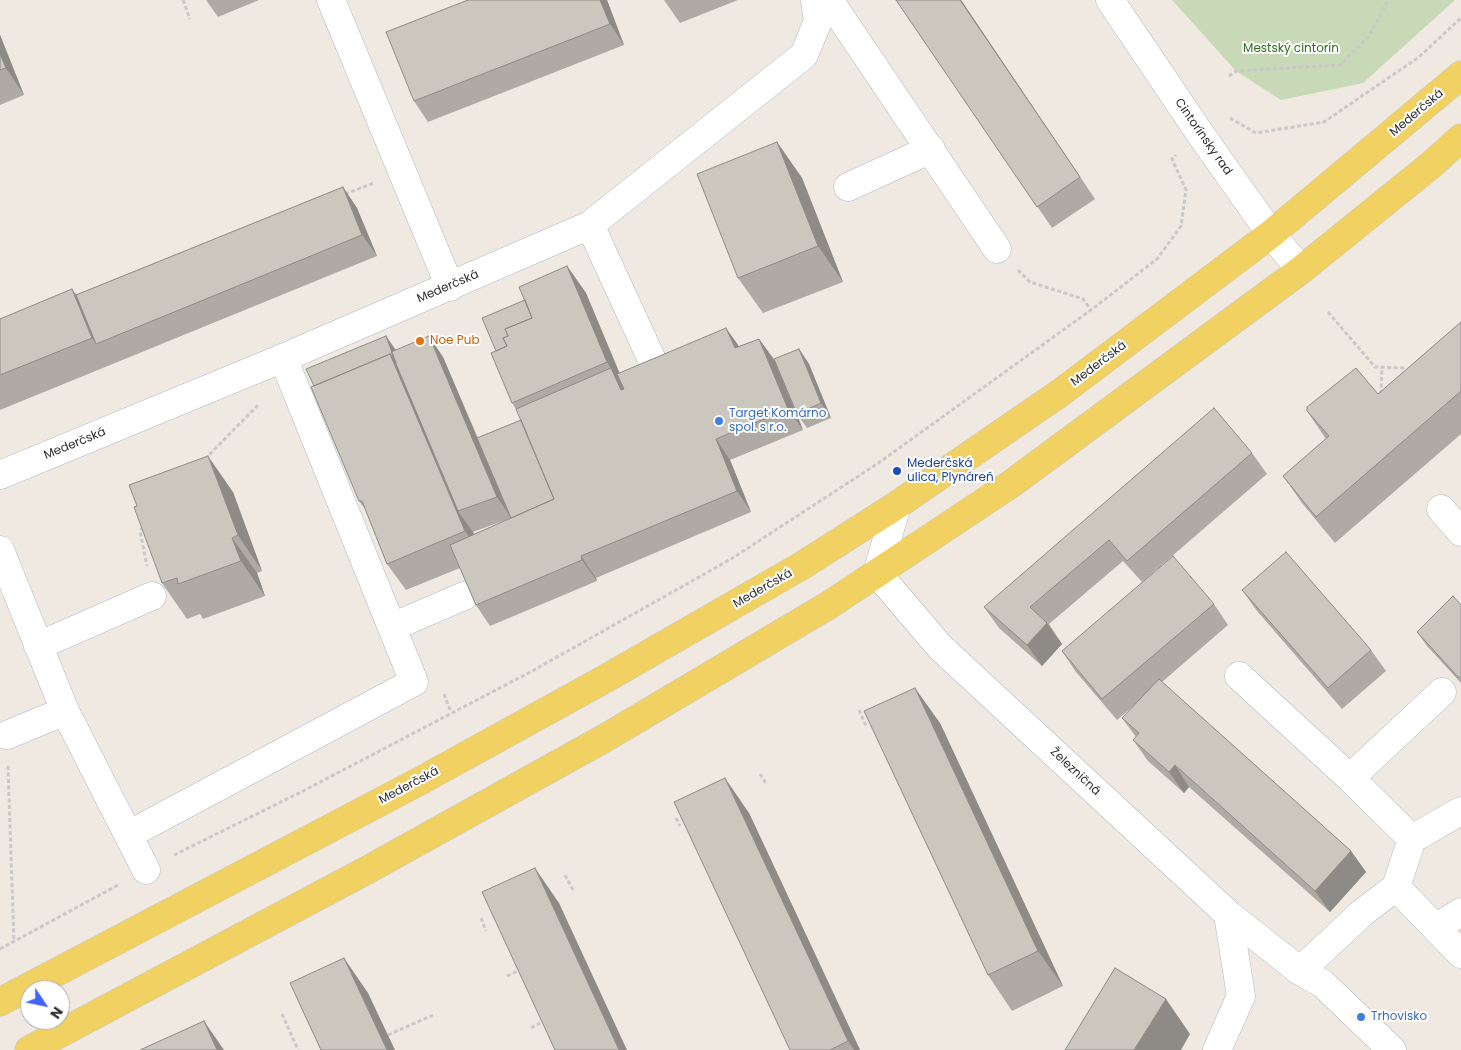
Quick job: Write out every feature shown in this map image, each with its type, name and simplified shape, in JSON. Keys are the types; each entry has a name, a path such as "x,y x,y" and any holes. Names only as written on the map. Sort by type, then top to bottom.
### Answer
{"main road":[{"name":"Mederčská","path":"0,1002 420,780 605,679 803,565 897,505 1060,394 1271,234 1461,75"},
{"path":"29,1050 369,869 605,738 829,605 1011,484 1301,270 1431,165 1461,138"}],"street":[{"path":"331,0 450,287"},
{"name":"Mederčská","path":"0,475 286,365 450,287 590,225 804,55 818,22 815,0"},
{"path":"829,0 931,149 996,249"},
{"name":"Cintorínsky rad","path":"1110,0 1201,135 1271,234 1301,270"},
{"path":"848,188 931,149"},
{"path":"590,225 654,362"},
{"path":"128,835 414,682 286,365"},
{"path":"877,573 897,505"},
{"path":"1441,509 1461,532"},
{"path":"0,550 65,711 146,870"},
{"name":"Železničná","path":"877,573 940,647 1228,914 1300,971 1323,984 1365,1039 1392,1050"},
{"path":"38,646 152,596"},
{"path":"392,628 464,596"},
{"path":"1239,676 1350,778 1412,839"},
{"path":"1350,778 1442,692"},
{"path":"7,735 65,711"},
{"path":"1300,971 1362,913 1396,887 1412,839 1461,810"},
{"path":"1396,887 1461,954"},
{"path":"1436,928 1461,912"},
{"path":"1217,1050 1241,996 1228,914"}],"path":[{"path":"183,0 190,19"},
{"path":"1228,76 1236,72 1340,65 1369,36 1388,0"},
{"path":"1225,115 1256,133 1324,122 1419,57 1461,18"},
{"path":"0,949 146,870 305,790 534,670 731,559 877,464 1091,310 1158,259 1181,226 1186,190 1172,159 1176,155"},
{"path":"338,197 402,171"},
{"path":"996,249 1030,282 1084,299 1091,310"},
{"path":"1328,312 1375,367 1402,368 1403,378"},
{"path":"203,461 286,365"},
{"path":"1382,367 1381,394 1388,395"},
{"path":"146,524 140,531 152,596"},
{"path":"859,710 867,728"},
{"path":"7,735 14,942"},
{"path":"760,774 767,786"},
{"path":"676,818 680,826"},
{"path":"565,875 574,890"},
{"path":"481,918 486,931"},
{"path":"507,976 526,968"},
{"path":"282,1014 298,1050"},
{"path":"388,1035 433,1015"},
{"path":"531,1028 549,1019"}],"green space":[{"name":"Mestský cintorín","path":"1172,0 1455,0 1363,83 1281,100 1236,71"}],"building":[{"path":"468,0 600,0 610,24 414,101 386,32"},
{"path":"896,0 960,0 1080,177 1037,207"},
{"path":"0,54 6,68 0,70"},
{"path":"777,142 818,246 738,278 697,174"},
{"path":"343,187 362,235 96,344 76,295"},
{"path":"567,266 607,362 512,403 491,353 507,346 503,338 508,336 505,329 532,318 519,287"},
{"path":"72,289 92,338 0,375 0,319"},
{"path":"525,300 532,318 505,329 508,336 503,338 507,346 496,351 482,318"},
{"path":"1461,322 1461,391 1316,517 1283,476 1329,436 1307,411 1307,407 1356,368 1378,394"},
{"path":"726,328 735,348 759,339 788,409 716,439 737,491 581,556 582,560 476,605 450,545 554,499 516,409 611,368 621,390 624,389 617,374"},
{"path":"386,336 396,363 390,354 314,386 306,369"},
{"path":"429,336 497,497 458,511 391,352"},
{"path":"799,349 821,403 797,414 774,359"},
{"path":"390,354 465,531 387,564 362,501 359,501 311,387"},
{"path":"1214,408 1252,453 1127,561 1109,540 1030,607 1047,623 1027,645 984,607"},
{"path":"521,420 554,499 511,518 477,438"},
{"path":"208,456 238,535 232,538 241,561 178,584 177,578 162,583 134,507 137,506 129,485"},
{"path":"1286,552 1371,650 1328,688 1242,590"},
{"path":"1173,556 1214,604 1102,699 1062,651"},
{"path":"1453,596 1461,605 1461,676 1459,678 1417,632"},
{"path":"1159,679 1351,851 1315,891 1175,765 1169,772 1133,740 1139,733 1122,718"},
{"path":"915,688 1038,951 988,975 864,711"},
{"path":"725,778 848,1041 830,1050 790,1050 674,802"},
{"path":"535,868 619,1050 555,1050 482,892"},
{"path":"344,958 387,1050 321,1050 290,983"},
{"path":"1115,968 1166,999 1134,1050 1065,1050"},
{"path":"204,1021 217,1050 140,1050"}],"place":[{"name":"Noe Pub","path":"420,341"},
{"name":"Target Komárno spol. s r.o.","path":"719,421"},
{"name":"Mederčská ulica, Plynáreň","path":"897,471"},
{"name":"Trhovisko","path":"1361,1017"}]}
